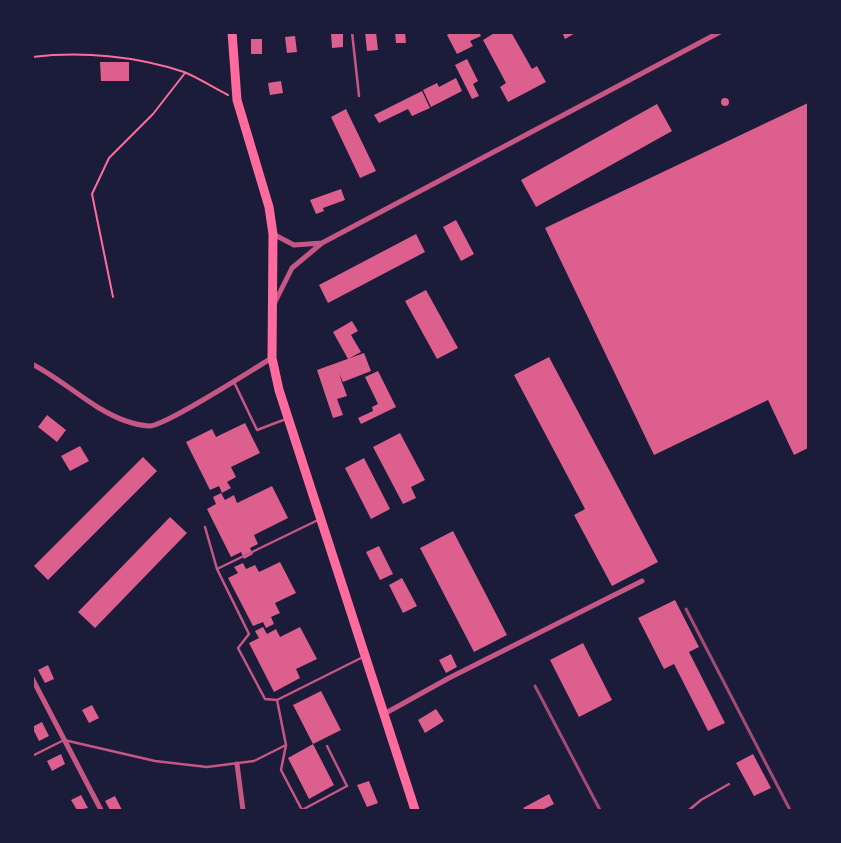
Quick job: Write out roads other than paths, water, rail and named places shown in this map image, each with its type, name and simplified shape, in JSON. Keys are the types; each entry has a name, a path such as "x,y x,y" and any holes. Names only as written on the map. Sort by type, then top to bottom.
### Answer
{"main road":[{"path":"232,32 237,100 269,207 273,234 272,358 287,418 319,520 415,810"}],"street":[{"path":"272,307 292,268 322,243 720,32"},
{"path":"273,234 294,245 322,243"},
{"path":"32,364 72,387 99,408 126,421 151,426 171,418 272,358"},
{"path":"384,714 449,678 642,581"},
{"path":"32,678 101,810"},
{"path":"237,764 243,810"}],"lane":[{"path":"352,32 359,96"},
{"path":"234,381 257,430 287,418"},
{"path":"217,569 319,520"},
{"path":"205,527 217,569 249,634 238,648 265,699 277,700 364,656"},
{"path":"277,700 286,745 281,770 302,810 347,786 327,746"},
{"path":"32,756 64,740 155,762 206,767 254,761 286,745"},
{"path":"689,810 706,797 729,784"}],"railway":[{"path":"686,609 790,810"},
{"path":"535,686 600,810"}]}
